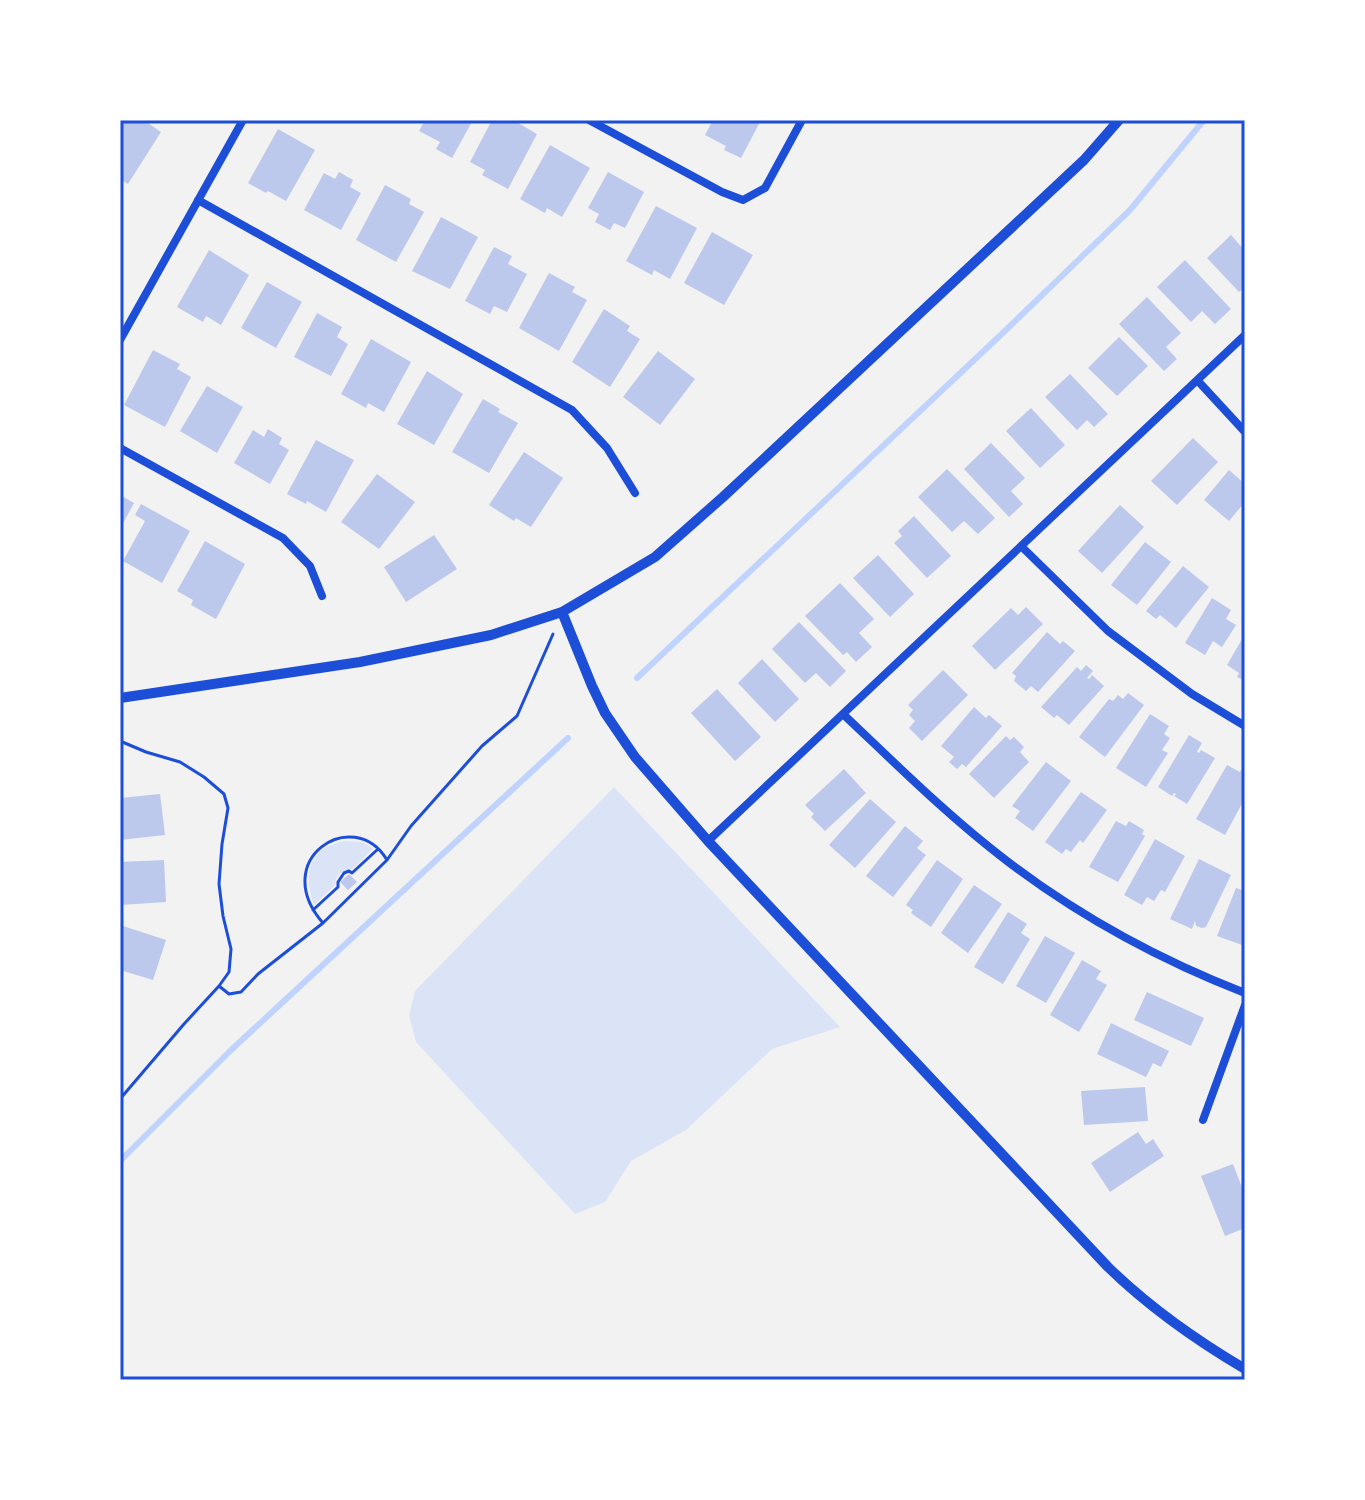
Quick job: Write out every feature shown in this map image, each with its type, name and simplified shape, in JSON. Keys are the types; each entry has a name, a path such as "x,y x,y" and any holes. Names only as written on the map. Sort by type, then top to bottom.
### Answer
{"street":[{"path":"120,340 243,120"},
{"path":"589,120 722,192 743,200 765,188 802,120"},
{"path":"120,698 360,662 491,635 562,612 655,557 701,517 1084,160 1114,122"},
{"path":"198,200 572,410 607,448 635,493"},
{"path":"708,841 1245,335"},
{"path":"1198,381 1245,432"},
{"path":"120,448 283,538 310,566 322,596"},
{"path":"1022,547 1108,631 1192,694 1245,726"},
{"path":"562,612 592,686 615,728 635,757 708,841 1108,1267 1165,1318 1245,1369"},
{"path":"844,715 940,805 1006,861 1105,927 1196,974 1245,993"},
{"path":"1203,1120 1245,1005"}],"path":[{"path":"219,986 229,994 241,992 258,974 323,923 387,860 411,826 472,757 517,716 562,612"},
{"path":"120,741 180,762 224,794 228,808 219,884 231,949 229,972 219,986 120,1099"},
{"path":"323,923 308,899 305,879 308,864 317,850 331,840 358,839 378,849 387,860"},
{"path":"313,910 338,887 344,873 352,873 378,849"}],"shaded area":[{"path":"614,787 840,1027 772,1049 686,1130 631,1161 605,1202 575,1214 416,1042 409,1016 415,991"},
{"path":"345,841 362,842 373,848 353,868 339,875 335,885 314,905 309,883 312,864 323,849"}],"building":[{"path":"120,120 150,120 148,123 161,132 128,184 120,179"},
{"path":"425,120 473,120 452,158 436,149 440,142 419,131"},
{"path":"492,120 513,120 537,134 508,189 482,175 485,170 470,162"},
{"path":"713,120 761,120 741,158 724,150 726,146 705,135"},
{"path":"278,129 315,150 286,201 248,183"},
{"path":"550,145 590,168 562,217 547,208 545,213 520,199"},
{"path":"339,172 353,180 350,187 361,193 341,230 304,210 324,173 335,179"},
{"path":"608,172 644,192 625,228 614,223 610,230 595,222 599,214 588,208"},
{"path":"385,185 411,199 409,204 424,212 396,262 356,240"},
{"path":"656,206 697,228 670,279 654,270 652,275 626,261"},
{"path":"441,217 478,237 450,289 412,271"},
{"path":"712,232 753,255 724,305 684,283"},
{"path":"1231,235 1245,251 1245,287 1239,292 1207,258"},
{"path":"494,247 512,256 508,264 527,274 507,312 494,306 490,314 465,301"},
{"path":"209,250 249,275 221,325 206,316 203,322 177,307"},
{"path":"1185,260 1231,309 1215,324 1202,311 1191,322 1157,287"},
{"path":"549,273 575,287 572,292 587,300 559,351 519,328"},
{"path":"267,282 302,302 276,348 241,328"},
{"path":"1147,297 1181,333 1166,347 1177,359 1164,371 1119,324"},
{"path":"604,309 630,326 627,331 640,339 610,387 572,362"},
{"path":"317,313 342,327 337,337 348,344 331,376 294,357"},
{"path":"1119,337 1148,366 1117,396 1088,368"},
{"path":"371,339 411,362 384,412 368,403 366,408 341,394"},
{"path":"153,350 180,364 177,369 191,377 165,427 124,405"},
{"path":"658,351 695,379 660,425 623,397"},
{"path":"427,371 463,394 434,445 397,424"},
{"path":"1070,374 1108,414 1094,427 1087,420 1077,430 1045,397"},
{"path":"207,386 243,407 217,453 180,431"},
{"path":"483,399 518,423 489,473 452,452"},
{"path":"1031,408 1065,445 1040,468 1006,431"},
{"path":"268,429 282,438 279,444 289,450 270,484 234,463 253,430 264,437"},
{"path":"1193,438 1218,462 1177,505 1151,481"},
{"path":"316,440 354,460 326,512 287,494"},
{"path":"991,443 1025,478 1011,491 1023,504 1009,517 964,469"},
{"path":"524,452 563,478 531,527 516,518 514,521 489,505"},
{"path":"947,469 995,518 978,534 964,521 952,532 918,497"},
{"path":"1229,470 1245,484 1245,502 1229,521 1204,500"},
{"path":"377,474 415,502 379,549 341,522"},
{"path":"120,495 134,503 120,529"},
{"path":"141,504 190,531 162,583 123,561 145,521 135,515"},
{"path":"1120,505 1144,527 1102,573 1078,551"},
{"path":"914,516 951,556 927,578 894,543 902,536 898,531"},
{"path":"434,535 457,569 406,602 384,567"},
{"path":"205,541 245,564 216,619 191,605 193,600 177,591"},
{"path":"1145,542 1171,562 1137,605 1111,585"},
{"path":"878,555 914,594 890,617 853,578"},
{"path":"1183,566 1209,587 1176,628 1160,615 1156,619 1146,611"},
{"path":"840,583 874,619 859,633 872,647 856,662 847,652 843,655 805,616"},
{"path":"1212,598 1231,610 1226,619 1236,625 1222,647 1213,641 1205,655 1185,643"},
{"path":"1026,607 1043,624 995,670 972,646 1011,608 1018,615"},
{"path":"799,622 846,671 830,687 816,673 805,683 772,649"},
{"path":"1047,632 1060,644 1063,641 1075,651 1038,692 1031,686 1026,691 1014,681 1016,676 1012,673"},
{"path":"1245,634 1245,681 1227,665"},
{"path":"762,659 799,699 775,722 738,683"},
{"path":"1086,665 1093,671 1087,678 1092,675 1104,686 1069,725 1041,707 1077,667 1081,671"},
{"path":"943,670 968,695 922,741 909,728 915,721 909,715 913,710 908,705"},
{"path":"717,689 761,737 735,761 691,713"},
{"path":"1128,693 1144,705 1105,757 1079,737 1109,699 1113,701 1118,695 1123,699"},
{"path":"974,707 1002,726 966,767 962,764 957,769 949,762 954,757 941,746"},
{"path":"1150,714 1169,726 1164,734 1170,738 1162,750 1168,753 1146,787 1116,768"},
{"path":"1189,735 1202,743 1197,752 1201,750 1215,758 1187,804 1174,796 1176,794 1172,796 1158,787"},
{"path":"1006,736 1010,740 1014,737 1024,747 1020,752 1029,762 994,798 969,774"},
{"path":"1046,762 1071,781 1033,831 1015,818 1020,811 1012,806"},
{"path":"1227,765 1240,772 1245,768 1245,798 1225,835 1196,819"},
{"path":"844,769 866,793 825,831 811,817 814,814 805,805"},
{"path":"1081,792 1107,810 1083,843 1080,840 1071,852 1066,849 1062,854 1045,842"},
{"path":"160,794 165,835 120,840 120,798"},
{"path":"870,799 896,822 855,868 829,845"},
{"path":"1116,821 1126,826 1129,821 1144,830 1142,834 1145,836 1118,882 1089,867"},
{"path":"905,826 923,841 917,848 926,855 893,897 866,876"},
{"path":"1155,839 1185,856 1165,892 1161,890 1154,901 1147,897 1142,905 1124,895"},
{"path":"1199,859 1231,875 1206,927 1196,926 1195,921 1192,929 1170,919"},
{"path":"164,860 166,902 120,905 120,862"},
{"path":"937,860 963,879 931,927 911,913 913,910 906,905"},
{"path":"349,874 357,882 348,890 340,882"},
{"path":"974,885 1002,904 968,953 941,933"},
{"path":"1236,888 1245,891 1245,946 1217,936"},
{"path":"1008,912 1027,924 1021,933 1030,939 1003,984 974,967"},
{"path":"120,925 166,940 153,980 120,970"},
{"path":"1045,936 1075,953 1046,1003 1016,986"},
{"path":"1082,960 1101,971 1096,979 1107,985 1079,1032 1050,1015"},
{"path":"1147,992 1204,1018 1191,1046 1134,1020"},
{"path":"1111,1023 1169,1051 1161,1067 1153,1063 1146,1077 1097,1054"},
{"path":"1145,1087 1148,1121 1084,1125 1081,1091"},
{"path":"1138,1132 1146,1144 1153,1139 1164,1156 1110,1192 1091,1163"},
{"path":"1233,1164 1245,1195 1245,1228 1225,1236 1201,1176"}],"waterway":[{"path":"637,678 1130,210 1204,120"},
{"path":"120,1161 230,1051 568,738"}]}
